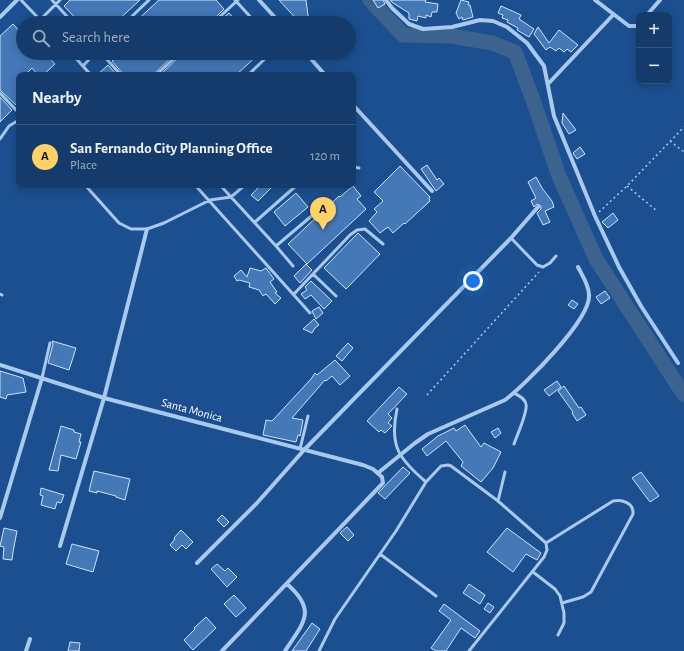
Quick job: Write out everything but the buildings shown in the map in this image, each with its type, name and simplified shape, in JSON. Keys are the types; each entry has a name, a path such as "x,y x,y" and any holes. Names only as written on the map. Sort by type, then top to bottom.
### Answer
{"street":[{"path":"0,16 17,0"},
{"path":"259,0 274,16"},
{"path":"386,0 392,8 409,24 423,29 452,27 480,20 493,21 507,27 527,43 544,66 554,116 595,216 619,267 637,300 678,363"},
{"path":"595,0 629,26 636,26"},
{"path":"650,12 660,0"},
{"path":"548,84 613,15"},
{"path":"312,60 322,72"},
{"path":"356,108 432,191"},
{"path":"197,563 274,485 302,450 511,238 538,207"},
{"path":"60,546 104,398 147,229"},
{"path":"222,651 383,483 383,479 378,473 428,434 505,400 514,393 540,366 579,321 584,312 589,296 586,283 578,267"},
{"name":"Santa Monica","path":"0,365 104,398 363,465 378,473"},
{"path":"0,518 42,378"},
{"path":"285,651 305,620 302,602 296,592 287,584"},
{"path":"26,651 30,639"}],"lane":[{"path":"21,0 36,16"},
{"path":"52,0 67,16"},
{"path":"44,16 60,0"},
{"path":"133,16 149,0"},
{"path":"220,16 236,1 250,16"},
{"path":"77,60 88,72"},
{"path":"83,66 89,60"},
{"path":"108,60 118,72"},
{"path":"159,72 172,60"},
{"path":"251,72 264,60"},
{"path":"0,93 16,110"},
{"path":"0,139 9,126 16,122"},
{"path":"88,188 119,223 131,229 147,229 164,223 210,200 231,197 242,188"},
{"path":"198,188 310,313"},
{"path":"223,188 255,222 293,266"},
{"path":"255,222 293,188"},
{"path":"276,246 321,208"},
{"path":"294,294 350,235 357,230 365,229 383,244"},
{"path":"511,238 537,265 543,268 556,256"},
{"path":"313,274 336,296"},
{"path":"42,378 50,343"},
{"path":"514,393 523,398 526,404 526,410 514,444"},
{"path":"397,409 394,433 400,455 413,471 426,482"},
{"path":"302,450 308,416"},
{"path":"319,651 335,619 396,531 426,482 441,466 448,465 457,470 498,501 546,543 547,550 544,558 469,651"},
{"path":"498,501 504,472"},
{"path":"546,543 613,501 624,501 632,506 634,510 591,592 583,597 562,603"},
{"path":"380,554 436,596"},
{"path":"533,572 555,589 560,596 564,622 558,635"}],"path":[{"path":"595,216 627,186 684,127"},
{"path":"670,142 684,152"},
{"path":"627,186 656,211"},
{"path":"427,395 543,268"}],"waterway":[{"path":"370,0 403,35 452,36 492,43 515,52 559,176 596,259 684,395"}],"place":[{"name":"San Fernando City Planning Office","path":"323,230"}]}
